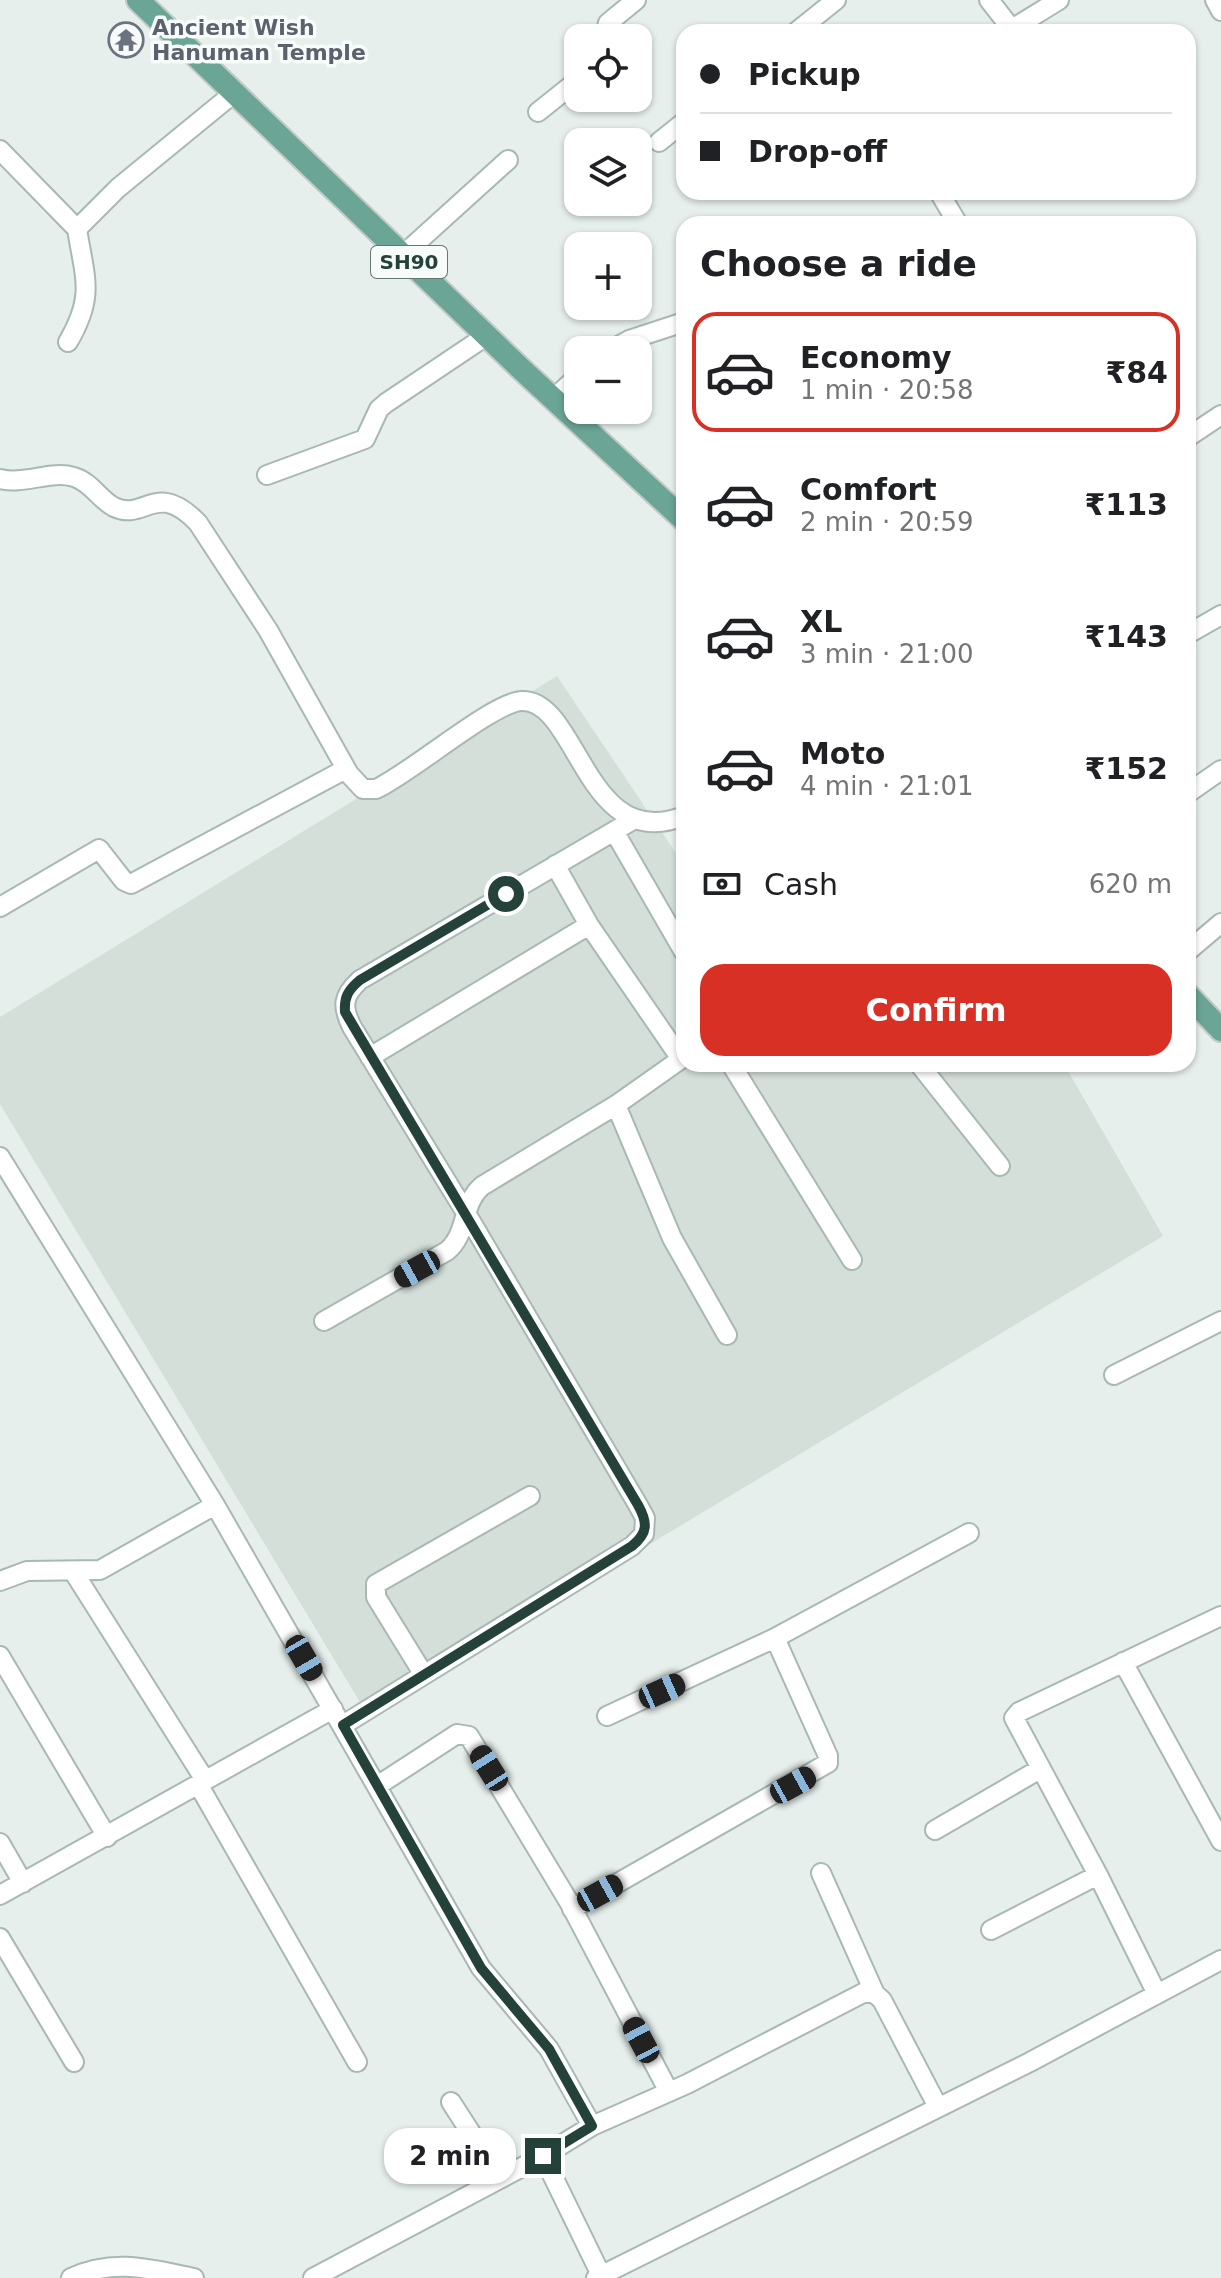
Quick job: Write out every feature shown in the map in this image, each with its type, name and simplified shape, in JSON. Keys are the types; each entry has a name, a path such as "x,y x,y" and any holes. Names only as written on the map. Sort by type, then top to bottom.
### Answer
{"main road":[{"name":"SH90","path":"138,0 486,336 676,513"},
{"path":"1196,1003 1221,1030"}],"street":[{"path":"608,24 636,0"},
{"path":"806,24 836,0"},
{"path":"989,0 1008,24"},
{"path":"1023,24 1059,0"},
{"path":"1215,0 1221,11"},
{"path":"538,112 564,91"},
{"path":"77,229 118,188 234,93"},
{"path":"659,142 676,128"},
{"path":"0,150 77,229 86,304 83,317 68,342"},
{"path":"403,255 508,160"},
{"path":"641,336 676,325"},
{"path":"267,475 365,439 379,409 386,403 486,336"},
{"path":"553,399 564,389"},
{"path":"1196,432 1221,415"},
{"path":"0,479 19,481 73,477 113,506 130,509 161,501 186,510 198,523 268,630 349,774 363,789 376,789 500,708 524,700 542,709 611,803 633,820 650,824 676,819"},
{"path":"1196,629 1221,615"},
{"path":"1196,787 1221,770"},
{"path":"0,907 99,849 124,881 131,884 335,774 344,771 349,774"},
{"path":"0,1895 201,1782 424,1675 632,1546 644,1534 646,1527 638,1505 370,1057 345,1012 344,1001 349,990 360,980 633,820"},
{"path":"614,831 676,938"},
{"path":"555,865 589,925 676,1049"},
{"path":"1196,944 1221,923"},
{"path":"370,1057 589,925"},
{"path":"324,1321 447,1251 457,1241 472,1196 482,1186 616,1105 676,1062"},
{"path":"736,1072 852,1260"},
{"path":"925,1072 1000,1166"},
{"path":"616,1105 672,1238 727,1335"},
{"path":"0,1157 215,1505 481,1968 549,2049 592,2126"},
{"path":"1114,1375 1221,1321"},
{"path":"424,1675 376,1597 376,1584 530,1496"},
{"path":"0,1581 27,1571 100,1570 215,1505"},
{"path":"607,1716 775,1638 969,1533"},
{"path":"73,1571 201,1782 357,2062"},
{"path":"1157,1994 1098,1875 1014,1722 1016,1715 1221,1616"},
{"path":"572,1909 828,1763 828,1756 775,1638"},
{"path":"0,1656 107,1837"},
{"path":"1123,1662 1215,1815 1221,1841"},
{"path":"377,1786 457,1734 465,1733 521,1819 669,2092"},
{"path":"935,1830 1040,1769"},
{"path":"0,1843 23,1883"},
{"path":"821,1873 875,1994 890,2013 938,2107"},
{"path":"991,1930 1098,1875"},
{"path":"0,1938 74,2062"},
{"path":"543,2156 599,2276 631,2270 1221,1960"},
{"path":"313,2278 543,2156 592,2126 669,2092 852,1997 865,1992 875,1994"},
{"path":"451,2102 500,2178"},
{"path":"71,2278 97,2267 115,2264 194,2278"}],"shaded area":[{"path":"557,676 676,853 676,1072 1069,1072 1163,1236 367,1714 0,1104 0,1017"}],"building":[{"name":"Ancient Wish Hanuman Temple","path":"133,24 144,39 118,57 108,42"}],"place":[{"name":"Ancient Wish Hanuman Temple","path":"126,40"}],"route":[{"path":"506,894 360,980 349,990 344,1001 345,1012 638,1505 646,1527 640,1540 632,1546 343,1725 458,1931 497,1989 549,2049 592,2126 543,2156"}]}
